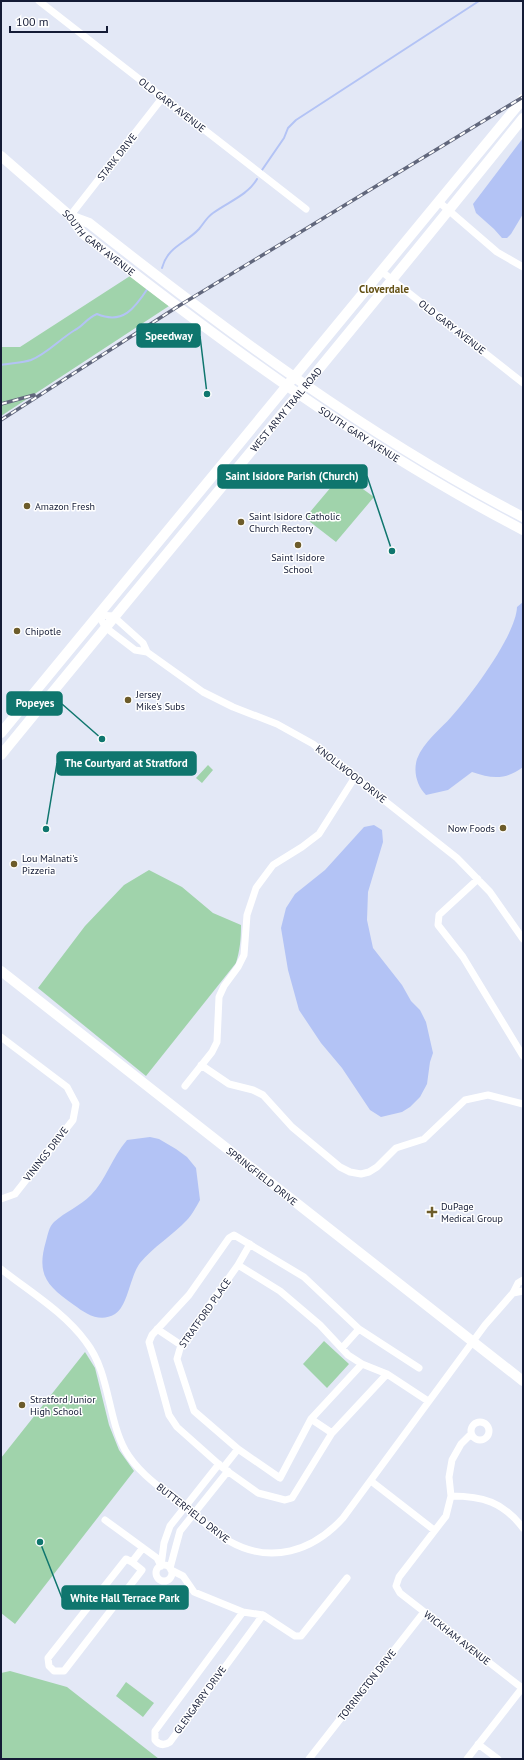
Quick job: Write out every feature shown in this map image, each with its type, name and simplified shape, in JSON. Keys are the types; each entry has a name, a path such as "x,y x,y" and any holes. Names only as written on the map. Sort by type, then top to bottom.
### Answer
{"main road":[{"name":"WEST ARMY TRAIL ROAD","path":"1,733 523,99"},
{"name":"WEST ARMY TRAIL ROAD","path":"1,754 113,616 299,395 523,118"},
{"path":"1,156 70,216"},
{"name":"SOUTH GARY AVENUE","path":"70,216 89,223 188,300 294,376 403,449 523,517"},
{"name":"SOUTH GARY AVENUE","path":"70,216 82,233 183,312 286,386 413,469 523,530"},
{"name":"SPRINGFIELD DRIVE","path":"1,971 523,1381"}],"street":[{"name":"OLD GARY AVENUE","path":"39,1 306,209"},
{"name":"STARK DRIVE","path":"70,216 163,98"},
{"path":"439,202 497,252 523,267"},
{"name":"OLD GARY AVENUE","path":"381,271 523,383"},
{"path":"99,615 113,616"},
{"name":"KNOLLWOOD DRIVE","path":"99,615 105,627 135,650 147,652 203,692 224,704 294,732 312,744 448,850 478,879 503,908 523,939"},
{"name":"KNOLLWOOD DRIVE","path":"113,616 143,642 147,652"},
{"path":"185,1086 217,1042 219,1032 218,1008 224,986 244,956 247,915 256,888 273,865 311,842 319,834 355,777"},
{"path":"478,879 440,915 438,925 463,957 523,1056"},
{"name":"VININGS DRIVE","path":"1,1037 67,1087 76,1104 73,1120 15,1194 1,1199"},
{"path":"201,1065 229,1084 253,1090 263,1095 292,1127 340,1167 350,1172 361,1174 377,1167 396,1148 424,1139 465,1100 488,1095 523,1104"},
{"path":"386,1374 332,1434 292,1498 285,1500 258,1493 224,1468 177,1427 169,1415 149,1342 152,1335 190,1295 229,1238 234,1235 304,1277 359,1329 419,1368"},
{"name":"STRATFORD PLACE","path":"250,1244 238,1265 181,1345 177,1359 194,1411 238,1450 280,1478 311,1419 362,1364"},
{"path":"238,1265 280,1291 320,1325 348,1355 362,1364 386,1374 428,1401"},
{"name":"BUTTERFIELD DRIVE","path":"1,1269 66,1320 87,1343 100,1367 113,1421 125,1451 142,1472 220,1535 238,1546 258,1552 289,1553 317,1542 332,1531 371,1481 485,1325 513,1294 518,1283 523,1280"},
{"path":"513,1294 523,1291"},
{"path":"342,1348 359,1329"},
{"path":"157,1330 181,1345"},
{"path":"311,1419 332,1434"},
{"path":"371,1481 434,1530 446,1516 451,1496 449,1477 452,1460 461,1444 471,1434"},
{"path":"224,1468 185,1507 170,1526 164,1543 161,1566 156,1572 157,1576 161,1580 170,1578 170,1569 180,1531 194,1514 224,1468 238,1450"},
{"path":"451,1496 472,1496 490,1501 505,1509 523,1528"},
{"path":"105,1520 142,1549 157,1558 161,1566"},
{"name":"WICKHAM AVENUE","path":"434,1530 398,1577 396,1586 399,1592 522,1688"},
{"path":"132,1562 142,1549"},
{"path":"126,1558 132,1562 142,1570 64,1671 54,1671 48,1666 48,1658 126,1558"},
{"path":"161,1566 166,1565 183,1576 194,1592 243,1612 263,1615 295,1636 300,1636 347,1578"},
{"name":"GLENGARRY DRIVE","path":"243,1612 155,1731 154,1737 159,1744 165,1745 170,1742 263,1615"},
{"name":"TORRINGTON DRIVE","path":"309,1759 424,1612"},
{"path":"466,1759 522,1688"},
{"path":"478,1744 498,1759"}],"green space":[{"path":"130,276 169,306 1,416 1,347 20,347"},
{"path":"342,474 374,497 336,542 305,518"},
{"path":"208,765 213,770 202,783 196,778"},
{"path":"149,870 182,887 213,913 241,925 241,930 236,963 146,1076 38,988 85,926 124,885"},
{"path":"324,1341 349,1364 327,1388 303,1364"},
{"path":"85,1352 95,1368 109,1425 119,1450 134,1471 15,1624 1,1613 1,1458"},
{"path":"10,1671 67,1687 159,1759 1,1759 1,1673"},
{"path":"126,1682 154,1703 143,1717 116,1696"}],"water":[{"path":"523,138 523,214 511,234 507,238 502,238 476,213 473,204"},
{"path":"523,602 523,767 511,774 499,777 486,776 472,772 448,790 426,795 418,783 415,769 420,753 428,741 447,721 481,680 509,633 515,619 517,607"},
{"path":"374,825 382,830 383,842 368,892 367,920 373,948 402,985 411,1001 420,1010 426,1022 433,1053 430,1062 427,1084 420,1097 410,1107 402,1112 381,1117 370,1110 342,1068 321,1043 299,1010 288,970 281,928 286,908 295,894 325,870 364,827"},
{"path":"150,1137 159,1139 176,1149 187,1157 196,1168 200,1200 187,1220 140,1263 126,1298 119,1310 109,1317 104,1318 93,1316 83,1311 57,1292 46,1279 42,1263 49,1231 54,1222 91,1195 127,1140"}],"waterway":[{"path":"262,170 284,138 288,128 296,120 479,1"},
{"path":"162,268 168,255 194,234 207,218 248,190 257,179"},
{"path":"1,365 28,361 37,357 97,314 106,317 114,317 127,313 133,308 148,288"}],"railway":[{"path":"1,420 177,307 523,97"},
{"path":"1,404 34,395"}],"place":[{"name":"Speedway","path":"207,394"},
{"name":"Amazon Fresh","path":"27,506"},
{"name":"Saint Isidore Catholic Church Rectory","path":"241,522"},
{"name":"Saint Isidore School","path":"298,545"},
{"name":"Saint Isidore Parish (Church)","path":"392,551"},
{"name":"Chipotle","path":"17,631"},
{"name":"Jersey Mike's Subs","path":"128,700"},
{"name":"Popeyes","path":"102,739"},
{"name":"Now Foods","path":"503,828"},
{"name":"The Courtyard at Stratford","path":"46,829"},
{"name":"Lou Malnati's Pizzeria","path":"14,864"},
{"name":"DuPage Medical Group","path":"432,1212"},
{"name":"Stratford Junior High School","path":"22,1405"},
{"name":"White Hall Terrace Park","path":"40,1542"}],"district":[{"name":"Cloverdale","path":"384,289"}]}
